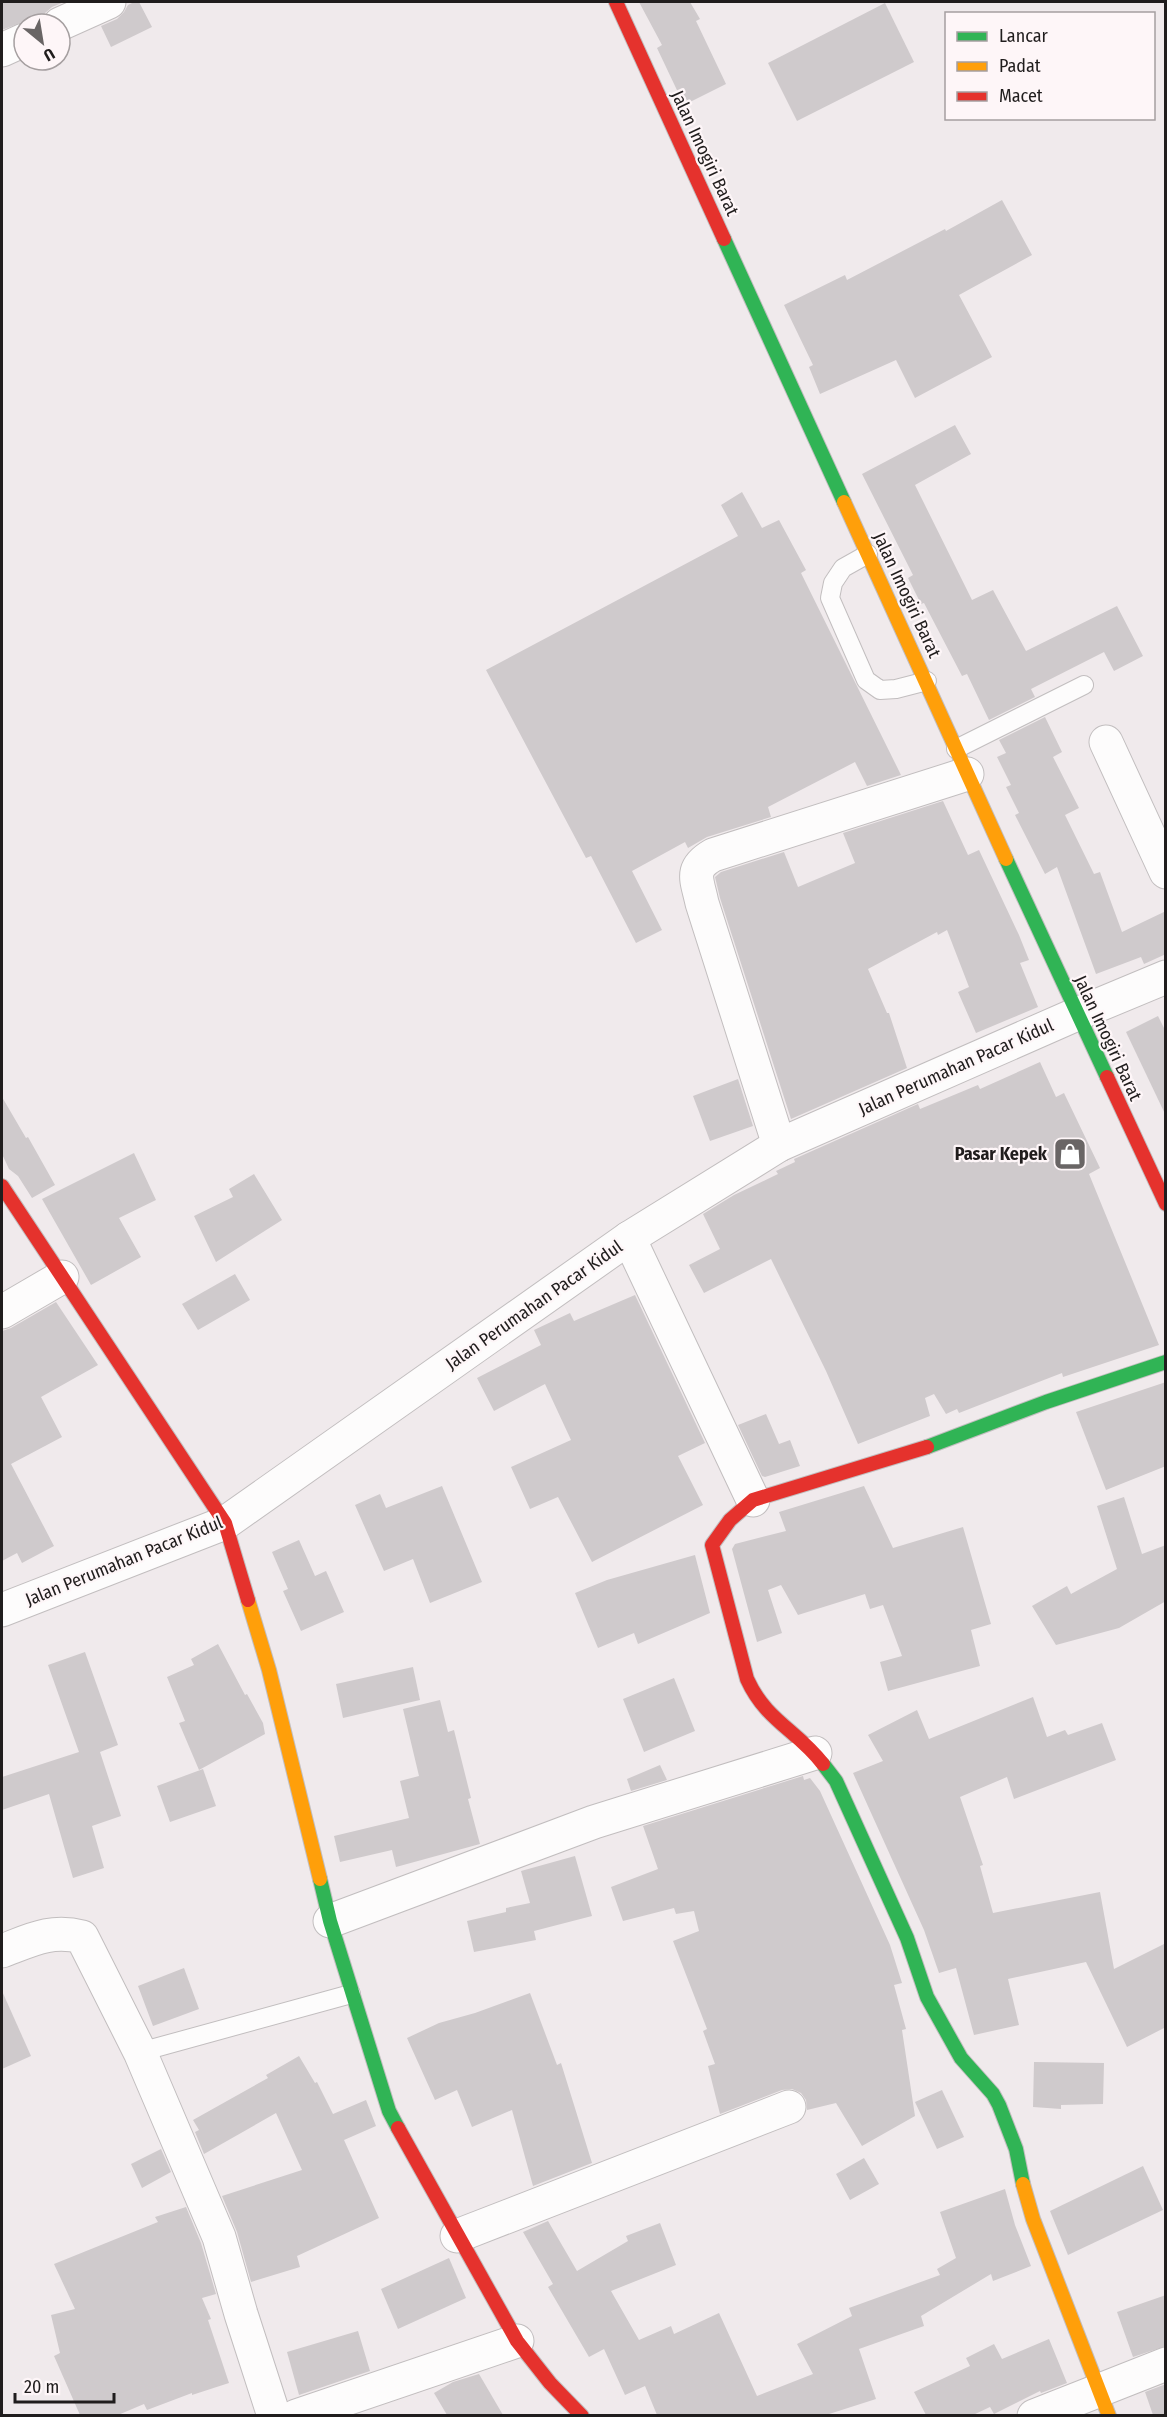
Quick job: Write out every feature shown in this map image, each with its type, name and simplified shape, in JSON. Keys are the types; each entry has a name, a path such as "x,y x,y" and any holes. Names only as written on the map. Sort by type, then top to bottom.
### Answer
{"street":[{"path":"72,19 109,2"},
{"name":"Jalan Imogiri Barat","path":"616,2 1077,1014 1166,1204"},
{"path":"1106,742 1166,872"},
{"path":"779,1144 702,903 696,874 700,862 713,855 962,762"},
{"name":"Jalan Perumahan Pacar Kidul","path":"2,1610 225,1523 629,1238 779,1144 1166,977"},
{"path":"2,1186 225,1523 269,1670 330,1921 389,2111 517,2341 550,2383 582,2415"},
{"path":"629,1238 753,1500"},
{"path":"2,1312 62,1277"},
{"path":"1105,2402 1067,2311 1033,2219 1026,2198 1016,2149 999,2105 993,2094 961,2058 927,1997 907,1938 836,1780 815,1753 765,1710 755,1697 747,1679 712,1545 730,1520 753,1500 937,1444 1046,1402 1166,1362"},
{"path":"330,1921 594,1822 815,1753"},
{"path":"2,1950 47,1934 66,1933 82,1937 140,2052 219,2237 274,2415"},
{"path":"458,2235 789,2107"},
{"path":"296,2415 517,2341"},
{"path":"1034,2415 1105,2402 1166,2364"}],"lane":[{"path":"868,554 843,568 833,583 830,598 866,680 880,690 896,689 927,681"},
{"path":"962,762 1084,685"},
{"path":"140,2052 351,1994"}],"building":[{"path":"2,2 64,2 46,12 12,12 12,26 2,30"},
{"path":"139,2 152,27 111,47 101,26 117,19 128,5"},
{"path":"639,2 690,2 700,19 696,21 726,84 684,105 657,48 662,45"},
{"path":"885,3 914,62 797,121 768,63"},
{"path":"1002,200 1032,255 959,295 992,357 915,398 896,360 820,394 809,367 813,365 784,305 845,275 847,280 945,229 946,231"},
{"path":"955,425 971,454 915,485 972,600 993,590 1026,651 1117,606 1143,656 1114,671 1104,652 1031,689 1035,697 989,720 967,674 962,676 924,603 921,604 908,578 913,575 862,474"},
{"path":"742,492 762,528 779,520 806,570 801,573 901,775 867,786 855,762 768,807 771,817 707,837 688,848 685,842 632,871 662,930 636,943 591,856 586,858 486,670 738,536 721,505"},
{"path":"1045,717 1062,752 1053,757 1079,808 1065,815 1094,874 1100,872 1122,932 1166,911 1166,954 1144,964 1141,957 1096,974 1057,867 1045,874 1015,815 1019,813 1006,787 1011,785 997,757 1006,753 999,740"},
{"path":"943,801 968,855 979,850 1019,935 1029,960 1020,963 1038,1007 976,1033 958,992 969,987 947,930 938,935 937,932 868,969 887,1013 889,1013 907,1068 791,1119 715,877 721,872 784,852 798,887 855,863 843,833"},
{"path":"1158,1016 1166,1032 1166,1116 1126,1032"},
{"path":"1040,1062 1056,1097 1064,1093 1100,1168 1089,1174 1159,1345 1063,1377 1062,1373 959,1413 957,1409 946,1414 934,1394 925,1398 930,1416 858,1444 826,1371 771,1259 704,1293 689,1265 720,1249 703,1214 734,1195 778,1174 776,1171 795,1162 794,1159 918,1104 920,1109 978,1085 980,1089"},
{"path":"738,1079 753,1126 710,1141 693,1096"},
{"path":"2,1097 55,1185 32,1198 18,1176 9,1169 2,1154"},
{"path":"134,1153 156,1200 119,1218 141,1257 91,1285 42,1199"},
{"path":"254,1174 282,1220 216,1262 194,1216 233,1197 229,1189"},
{"path":"235,1274 250,1300 198,1330 182,1304"},
{"path":"635,1295 705,1443 678,1456 703,1505 592,1562 558,1497 530,1509 511,1467 571,1440 545,1384 494,1411 477,1378 541,1345 534,1330 570,1313 574,1321"},
{"path":"56,1302 98,1365 41,1397 62,1437 11,1464 54,1546 22,1563 17,1553 2,1561 2,1331"},
{"path":"1166,1382 1166,1466 1106,1490 1076,1412"},
{"path":"766,1414 779,1444 790,1440 800,1466 765,1477 762,1476 738,1425"},
{"path":"442,1486 482,1582 430,1603 413,1559 384,1571 355,1505 380,1494 386,1508"},
{"path":"864,1486 893,1548 963,1527 991,1624 971,1630 980,1666 888,1691 880,1662 902,1656 883,1605 870,1609 865,1594 798,1615 781,1585 768,1590 782,1633 757,1642 732,1549 735,1544 786,1531 779,1512"},
{"path":"1124,1497 1142,1554 1166,1545 1166,1601 1119,1628 1056,1645 1032,1606 1067,1586 1071,1594 1117,1569 1097,1506"},
{"path":"299,1540 315,1576 326,1571 344,1612 301,1631 283,1591 288,1589 272,1552"},
{"path":"695,1555 710,1613 638,1644 634,1633 598,1648 575,1593 607,1580"},
{"path":"218,1644 263,1723 265,1734 199,1770 179,1723 185,1721 167,1677 194,1665 191,1659"},
{"path":"85,1652 118,1745 100,1752 121,1816 92,1826 104,1868 73,1878 49,1794 2,1810 2,1777 79,1752 48,1665"},
{"path":"413,1667 420,1700 343,1718 336,1684"},
{"path":"674,1678 695,1731 644,1752 623,1699"},
{"path":"1033,1697 1047,1737 1065,1730 1068,1735 1102,1723 1116,1760 1014,1799 1007,1777 960,1797 983,1865 980,1866 993,1913 1100,1892 1114,1969 1166,1943 1166,2027 1127,2047 1086,1962 1008,1979 1019,2025 974,2035 956,1968 939,1973 924,1930 853,1773 883,1761 868,1735 917,1710 929,1739"},
{"path":"440,1700 448,1732 454,1730 480,1844 396,1867 392,1850 340,1862 334,1836 409,1818 400,1781 419,1776 403,1709"},
{"path":"660,1765 667,1780 631,1791 627,1779"},
{"path":"203,1769 216,1806 170,1822 157,1786"},
{"path":"803,1776 804,1780 810,1778 820,1791 890,1945 902,1983 894,1985 906,2029 902,2030 915,2116 862,2146 836,2103 807,2110 806,2100 801,2093 792,2089 782,2090 720,2114 708,2066 715,2064 703,2031 707,2029 673,1941 699,1931 694,1911 676,1914 674,1908 623,1921 611,1887 658,1869 643,1826"},
{"path":"575,1856 592,1916 534,1931 536,1940 474,1952 467,1921 506,1912 506,1908 530,1903 521,1871"},
{"path":"184,1968 199,2009 153,2026 138,1986"},
{"path":"2,1991 31,2056 2,2069"},
{"path":"530,1993 557,2065 561,2063 592,2163 533,2186 512,2110 472,2127 457,2090 435,2100 407,2038 439,2023"},
{"path":"299,2056 315,2083 317,2082 333,2114 366,2100 376,2126 344,2140 379,2218 297,2256 300,2267 251,2282 237,2232 222,2196 302,2170 276,2113 204,2154 195,2132 199,2130 193,2120 268,2078 266,2075"},
{"path":"1034,2062 1104,2063 1103,2104 1061,2105 1061,2109 1033,2107"},
{"path":"942,2090 964,2137 937,2149 915,2102"},
{"path":"161,2149 171,2172 142,2188 131,2164"},
{"path":"864,2158 879,2184 850,2200 836,2174"},
{"path":"1143,2166 1163,2210 1068,2255 1050,2211"},
{"path":"1005,2189 1015,2225 1031,2266 993,2281 991,2274 921,2316 924,2326 859,2349 876,2399 826,2415 657,2415 645,2386 625,2395 604,2349 589,2357 548,2287 553,2284 523,2232 548,2221 577,2271 628,2241 626,2236 660,2223 676,2265 611,2291 639,2340 671,2326 674,2334 719,2313 757,2396 813,2374 797,2344 852,2316 849,2308 940,2275 937,2269 956,2258 940,2212"},
{"path":"186,2207 201,2243 216,2294 202,2298 211,2319 208,2320 229,2383 192,2395 192,2393 147,2410 144,2404 118,2415 80,2415 54,2356 60,2353 51,2315 75,2309 54,2264 158,2222 155,2217"},
{"path":"449,2258 466,2298 398,2329 381,2289"},
{"path":"1166,2295 1166,2346 1133,2357 1117,2312"},
{"path":"358,2331 370,2371 299,2395 287,2352"},
{"path":"1049,2339 1067,2383 1041,2393 1040,2391 994,2414 990,2407 973,2415 926,2415 914,2392 970,2366 966,2358 994,2344 1002,2359"},
{"path":"479,2374 503,2415 447,2415 434,2393 453,2382"},
{"path":"1166,2384 1166,2415 1153,2415 1145,2392"}],"traffic: fast":[{"path":"724,239 844,502"},
{"path":"1006,859 1107,1077"},
{"path":"927,1447 1046,1402 1166,1362"},
{"path":"823,1764 836,1781 907,1938 927,1997 961,2058 993,2094 999,2105 1016,2149 1023,2184"},
{"path":"320,1879 330,1921 389,2111 398,2128"}],"traffic: slow":[{"path":"844,502 1006,859"},
{"path":"248,1600 269,1670 320,1879"},
{"path":"1023,2184 1033,2219 1109,2416"}],"traffic: jam":[{"path":"616,2 724,239"},
{"path":"1107,1077 1166,1204"},
{"path":"2,1186 225,1523 248,1600"},
{"path":"823,1764 763,1705 747,1679 712,1545 730,1520 753,1500 927,1447"},
{"path":"398,2128 517,2341 550,2383 582,2416"}],"place":[{"name":"Pasar Kepek","path":"1070,1154"}]}
